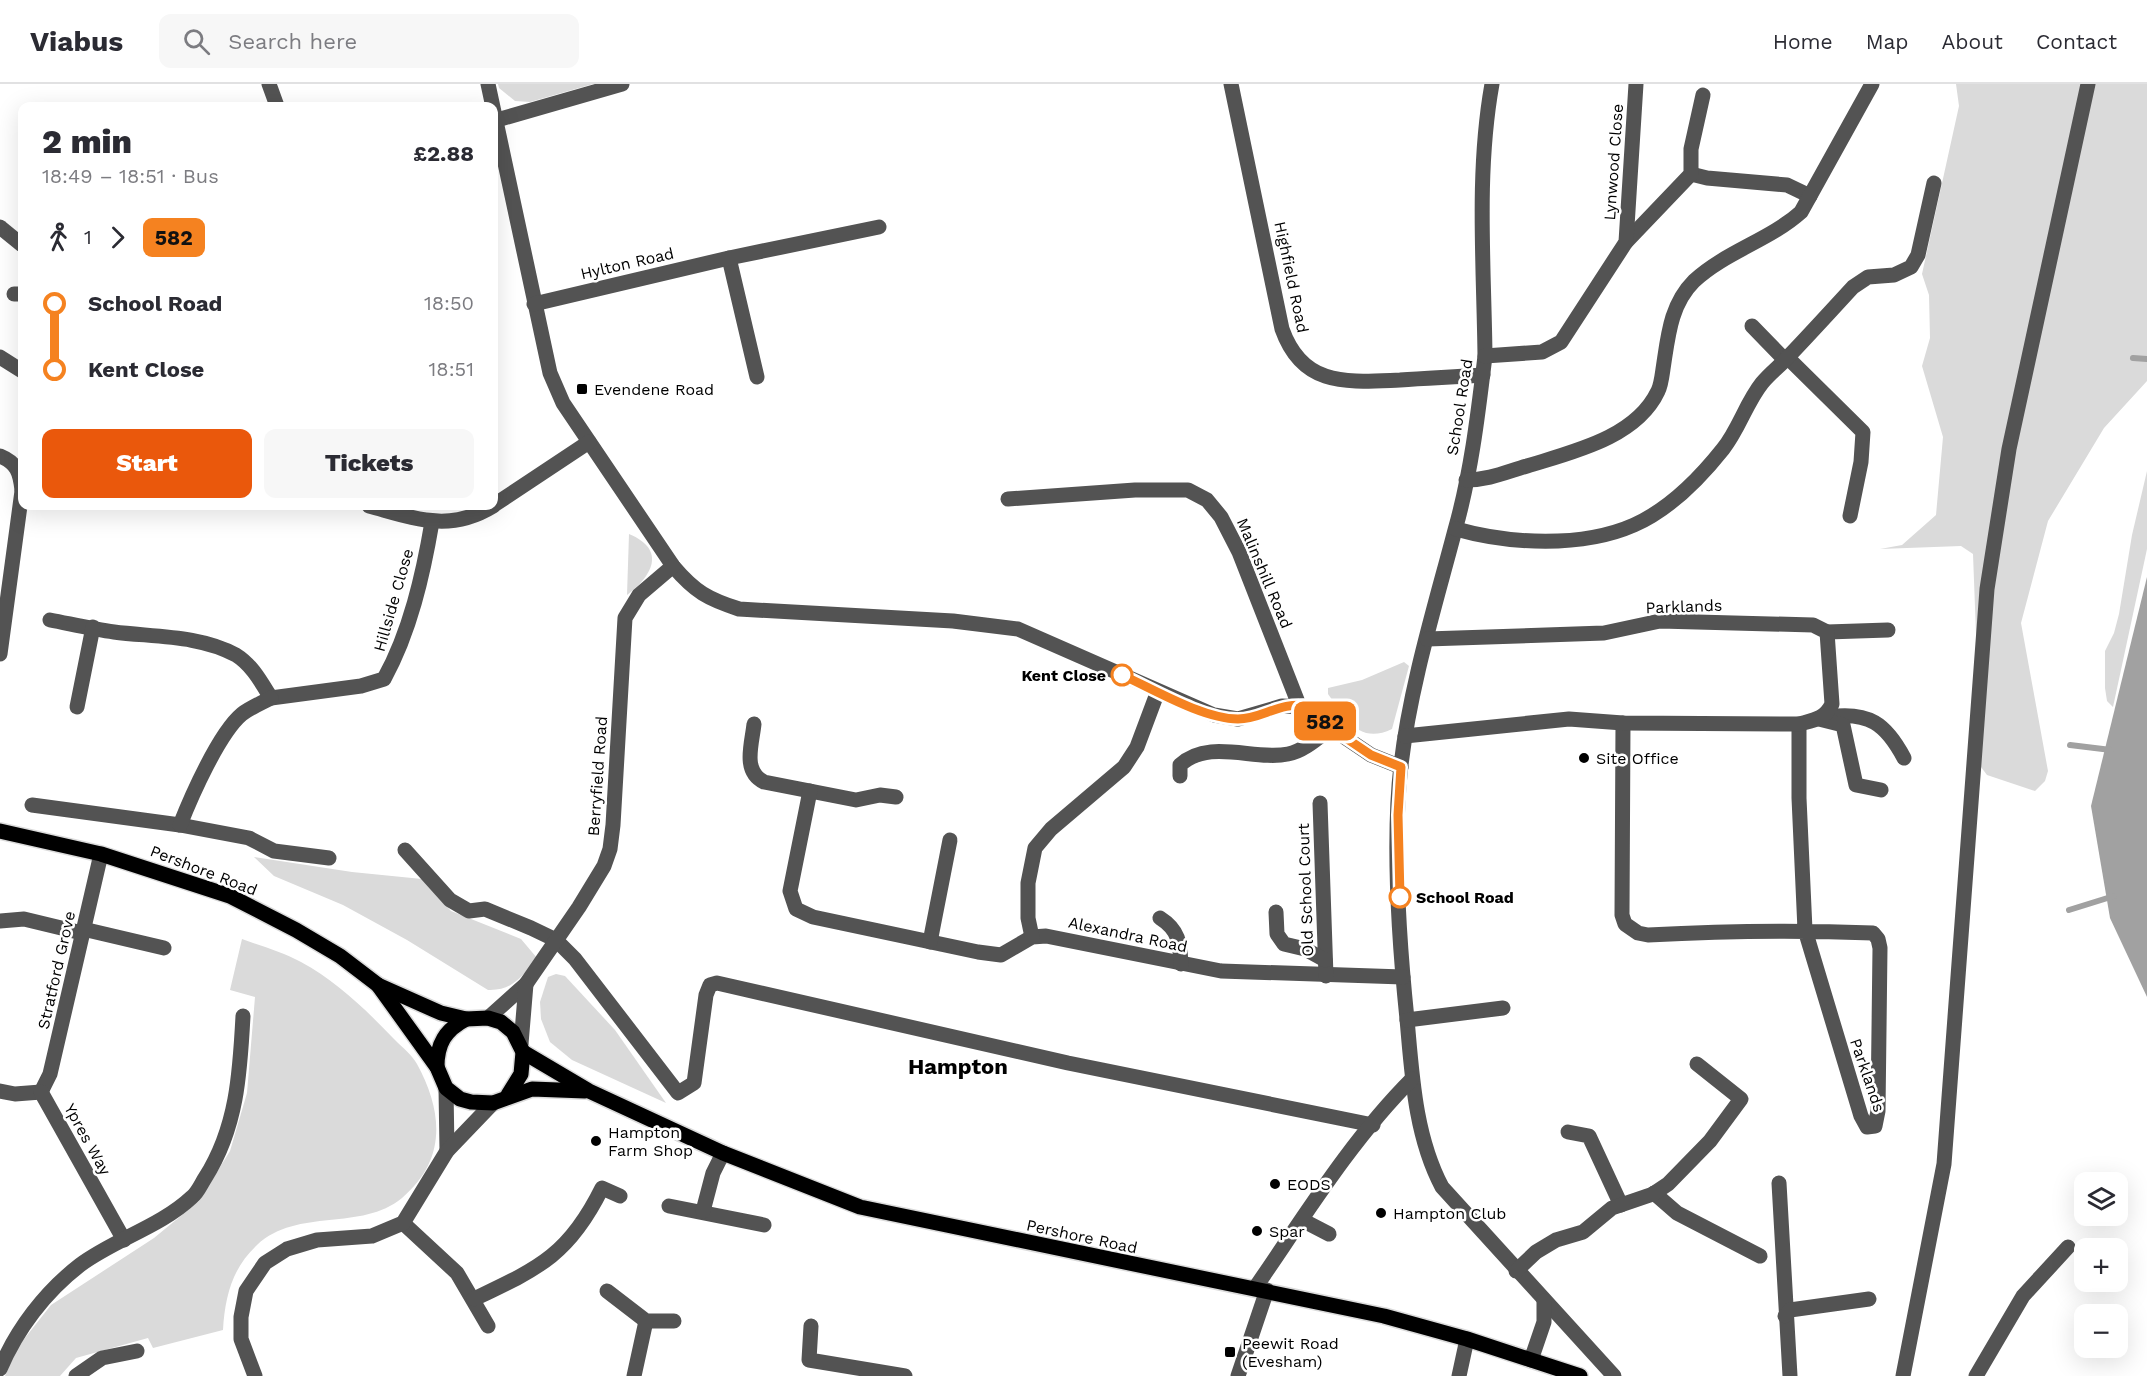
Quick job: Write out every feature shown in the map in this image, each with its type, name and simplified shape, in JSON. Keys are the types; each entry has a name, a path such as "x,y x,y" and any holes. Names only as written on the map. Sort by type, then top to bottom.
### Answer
{"main road":[{"name":"Pershore Road","path":"0,831 101,854 230,896 340,956 378,984 441,1013 466,1019 488,1018 501,1022 513,1032 522,1048 589,1091 723,1153 860,1207 1019,1242 1261,1289 1384,1316 1467,1339 1580,1376"},
{"name":"Pershore Road","path":"378,984 437,1067 446,1088"},
{"path":"437,1067 437,1052 443,1038 453,1026 466,1019"},
{"path":"508,1095 521,1074 522,1048"},
{"path":"446,1088 460,1098 471,1102 493,1103"},
{"name":"Pershore Road","path":"493,1103 508,1095 532,1089 589,1091"}],"street":[{"path":"269,84 276,102"},
{"path":"488,84 492,102"},
{"path":"498,120 622,84"},
{"name":"Highfield Road","path":"1231,84 1282,329 1298,359 1327,378 1353,382 1483,375"},
{"name":"School Road","path":"1492,84 1487,112 1482,194 1485,356 1483,375 1456,530 1427,639 1405,736 1401,767 1398,825 1402,977 1412,1079 1432,1169 1442,1187 1516,1271 1614,1376"},
{"name":"Lynwood Close","path":"1626,242 1636,84"},
{"path":"1466,480 1486,480 1574,451 1612,436 1642,414 1659,391 1673,313 1683,296 1695,281 1736,253 1787,224 1801,212 1872,84"},
{"path":"1903,1376 1944,1164 1987,589 2008,449 2088,84"},
{"path":"1703,96 1691,149 1691,174 1707,178 1787,184 1810,196"},
{"path":"498,125 550,374 562,403 673,566 691,588 711,600 739,609 953,621 1018,629 1214,715 1238,719 1282,706 1309,706 1331,728 1371,755 1401,767"},
{"name":"Lynwood Close","path":"1485,356 1542,352 1561,342 1626,242 1691,174"},
{"path":"1456,530 1505,540 1546,542 1614,532 1634,525 1669,503 1723,449 1737,427 1750,399 1860,281 1868,277 1894,274 1911,267 1918,255 1934,183"},
{"path":"0,227 18,242"},
{"name":"Hylton Road","path":"534,304 729,258 879,227"},
{"path":"729,258 757,377"},
{"path":"1752,326 1859,426 1864,440 1850,516"},
{"path":"0,357 18,368"},
{"path":"498,502 589,442"},
{"path":"0,456 10,461 18,470"},
{"name":"Malinshill Road","path":"1008,499 1135,490 1188,490 1207,500 1221,517 1239,552 1299,705"},
{"path":"0,654 19,510"},
{"path":"385,510 432,522 452,521 486,510"},
{"name":"Hillside Close","path":"180,825 190,798 230,728 242,714 271,698 361,686 384,679 405,633 432,522"},
{"name":"Berryfield Road","path":"488,1018 526,984 599,874 610,849 625,618 639,595 673,566"},
{"path":"50,620 171,637 236,655 251,667 271,698"},
{"name":"Parklands","path":"1427,639 1604,633 1660,621 1813,625 1827,632 1888,630"},
{"path":"77,707 93,627"},
{"path":"1819,719 1828,713 1832,704 1827,632"},
{"path":"1032,938 1028,918 1028,883 1035,848 1051,829 1124,767 1137,747 1158,691"},
{"path":"1405,736 1569,719 1623,723 1799,723 1843,715 1882,725 1891,734 1904,758"},
{"path":"1819,719 1844,725 1856,785 1881,790"},
{"path":"1623,723 1625,924 1638,933 1648,934 1805,930"},
{"name":"Parklands","path":"1799,723 1799,798 1805,930 1858,1107 1867,1127 1875,1126 1878,1111 1878,939 1873,933 1805,930"},
{"path":"754,724 750,761 755,777 764,782 856,800 880,795 896,797"},
{"path":"1180,776 1180,765 1193,756 1225,752 1285,755 1309,744 1331,728"},
{"name":"Alexandra Road","path":"810,791 790,891 796,909 813,917 1001,955 1032,938 1061,937 1221,971 1402,977"},
{"name":"Old School Court","path":"1320,803 1326,976"},
{"path":"32,806 180,825 249,838 274,851 329,858"},
{"path":"930,942 950,840"},
{"path":"405,850 450,900 469,911 485,909 556,940 575,958 678,1093 693,1083 706,995 710,986 717,983 1068,1063 1372,1125"},
{"name":"Stratford Grove","path":"41,1092 50,1074 101,854"},
{"path":"1276,912 1277,934 1284,944 1305,949 1325,960"},
{"path":"1160,918 1172,926 1180,940 1181,964"},
{"path":"0,921 24,919 164,948"},
{"name":"Berryfield Road","path":"522,1048 526,984"},
{"path":"1407,1020 1503,1008"},
{"path":"0,1369 20,1329 43,1300 80,1265 156,1222 194,1196 216,1162 228,1133 239,1083 243,1016"},
{"path":"1516,1271 1536,1252 1556,1240 1583,1232 1612,1208 1654,1193 1682,1172 1710,1142 1741,1099 1697,1064"},
{"path":"1238,1376 1261,1289 1302,1220 1372,1125 1412,1079"},
{"path":"446,1088 447,1151"},
{"path":"0,1091 15,1094 41,1092"},
{"name":"Ypres Way","path":"41,1092 124,1240"},
{"path":"255,1376 241,1339 241,1317 246,1291 265,1263 287,1249 307,1243 372,1236 403,1223 447,1151 493,1103"},
{"path":"1568,1132 1588,1136 1621,1205"},
{"path":"703,1211 713,1173 723,1153"},
{"path":"1779,1183 1790,1376"},
{"path":"474,1299 520,1277 558,1252 587,1218 602,1188 620,1196"},
{"path":"1654,1193 1677,1212 1760,1256"},
{"path":"669,1206 764,1225"},
{"path":"1302,1220 1329,1234"},
{"path":"403,1223 457,1273 488,1326"},
{"path":"1976,1376 2023,1296 2068,1247"},
{"path":"607,1291 646,1321 674,1321"},
{"path":"1785,1316 1790,1310 1869,1299"},
{"path":"1531,1360 1544,1322 1544,1301"},
{"path":"634,1376 646,1321"},
{"path":"811,1326 809,1360 906,1376"},
{"path":"1459,1376 1467,1339"},
{"path":"76,1376 102,1358 137,1351"}],"shaded area":[{"path":"498,84 593,84 530,102 515,101 499,88"},
{"path":"1956,84 2147,84 2147,381 2104,428 2048,521 2021,623 2048,771 2045,781 2035,791 1987,775 1981,767 1973,554 1961,546 1880,549 1902,545 1936,515 1943,437 1922,366 1930,338 1929,295 1922,274 1959,106"},
{"path":"2147,471 2147,549 2113,707 2107,701 2105,688 2105,651 2114,633 2119,614 2132,535"},
{"path":"629,534 641,540 648,548 652,555 652,563 643,580 627,595"},
{"path":"2147,577 2147,997 2110,918 2091,806"},
{"path":"1404,662 1409,666 1392,729 1370,734 1362,731 1347,720 1328,694 1328,688 1362,680"},
{"path":"254,857 352,872 422,879 451,911 521,939 537,958 511,985 497,990 488,990 407,940 343,905 274,876"},
{"path":"242,939 294,958 315,970 363,1008 412,1057 426,1082 436,1117 433,1152 427,1168 417,1183 402,1198 386,1208 349,1218 291,1226 273,1233 257,1245 241,1263 231,1284 223,1330 153,1348 148,1338 76,1358 60,1376 5,1376 17,1348 51,1305 154,1238 199,1201 230,1151 247,1093 255,997 230,990"},
{"path":"556,974 565,976 615,1030 666,1103 572,1060 550,1042 541,1019 540,1002 548,977"}],"waterway":[{"path":"2133,358 2147,359"},
{"path":"2070,745 2111,750"},
{"path":"2069,910 2114,896"}],"bus line":[{"name":"582","path":"1122,675 1214,715 1238,719 1282,706 1309,706 1331,728 1371,755 1401,767 1398,815 1400,897"}],"place":[{"name":"Evendene Road","path":"582,389"},
{"name":"Kent Close","path":"1122,675"},
{"name":"Site Office","path":"1584,758"},
{"name":"School Road","path":"1400,897"},
{"name":"Hampton Farm Shop","path":"596,1141"},
{"name":"EODS","path":"1275,1184"},
{"name":"Hampton Club","path":"1381,1213"},
{"name":"Spar","path":"1257,1231"},
{"name":"Peewit Road (Evesham)","path":"1230,1352"}],"district":[{"name":"Hampton","path":"958,1066"}]}
